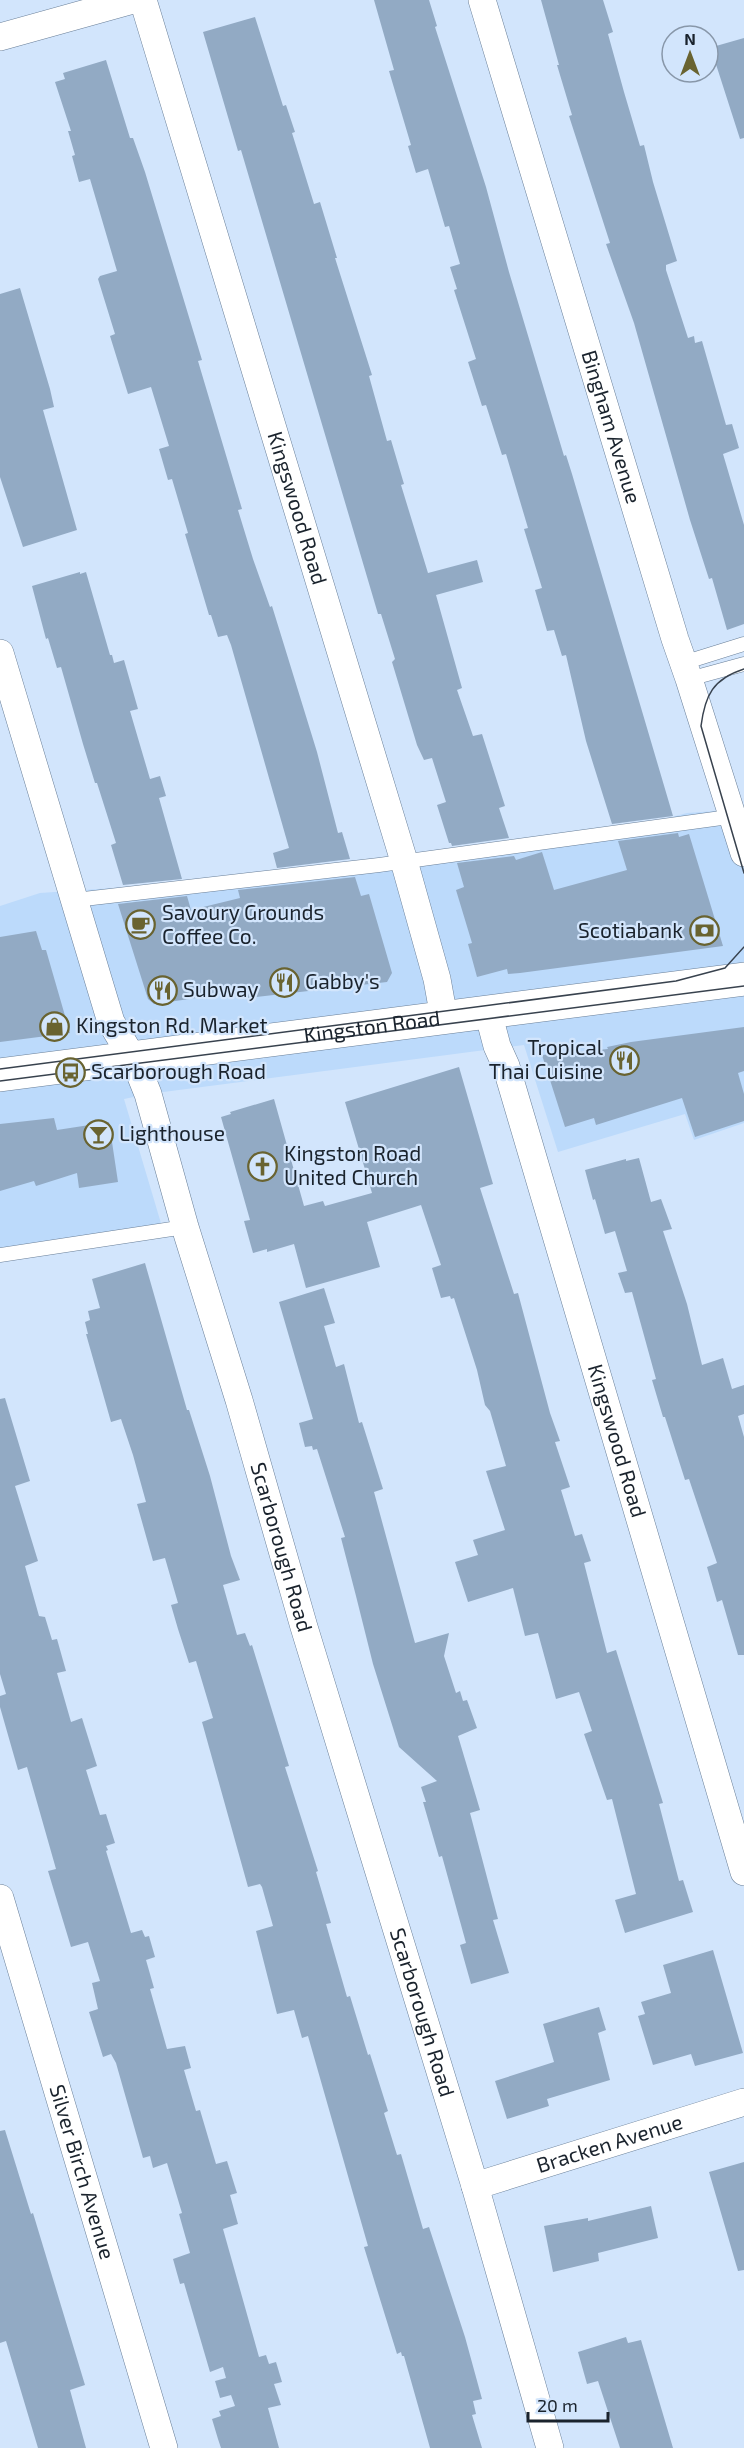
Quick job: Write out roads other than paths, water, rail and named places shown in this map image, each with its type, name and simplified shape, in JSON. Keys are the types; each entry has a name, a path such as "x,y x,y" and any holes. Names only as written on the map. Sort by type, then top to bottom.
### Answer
{"main road":[{"name":"Kingston Road","path":"0,1075 132,1056 744,979"}],"street":[{"path":"0,37 133,0"},
{"name":"Kingswood Road","path":"143,0 404,861 437,979 444,1018"},
{"name":"Bingham Avenue","path":"482,0 686,671 738,816 744,853"},
{"name":"Scarborough Road","path":"0,653 111,1022 132,1056 148,1094 185,1227 239,1400 311,1649 475,2186 550,2448"},
{"name":"Kingswood Road","path":"488,1012 564,1259 744,1872"},
{"name":"Silver Birch Avenue","path":"0,1898 164,2448"},
{"name":"Bracken Avenue","path":"475,2186 744,2102"}],"lane":[{"path":"686,671 744,644"},
{"path":"686,671 744,664"},
{"path":"75,900 404,861 738,816"},
{"path":"0,1255 185,1227"}],"tram line":[{"path":"744,669 725,678 712,690 705,705 701,726 744,873"},
{"path":"0,1069 676,981 725,968 744,947"},
{"path":"0,1081 744,986"}],"place":[{"name":"Savoury Grounds Coffee Co.","path":"141,925"},
{"name":"Scotiabank","path":"704,931"},
{"name":"Gabby's","path":"284,982"},
{"name":"Subway","path":"162,990"},
{"name":"Kingston Rd. Market","path":"55,1026"},
{"name":"Tropical Thai Cuisine","path":"624,1060"},
{"name":"Scarborough Road","path":"70,1072"},
{"name":"Lighthouse","path":"98,1134"},
{"name":"Kingston Road United Church","path":"263,1166"}]}
